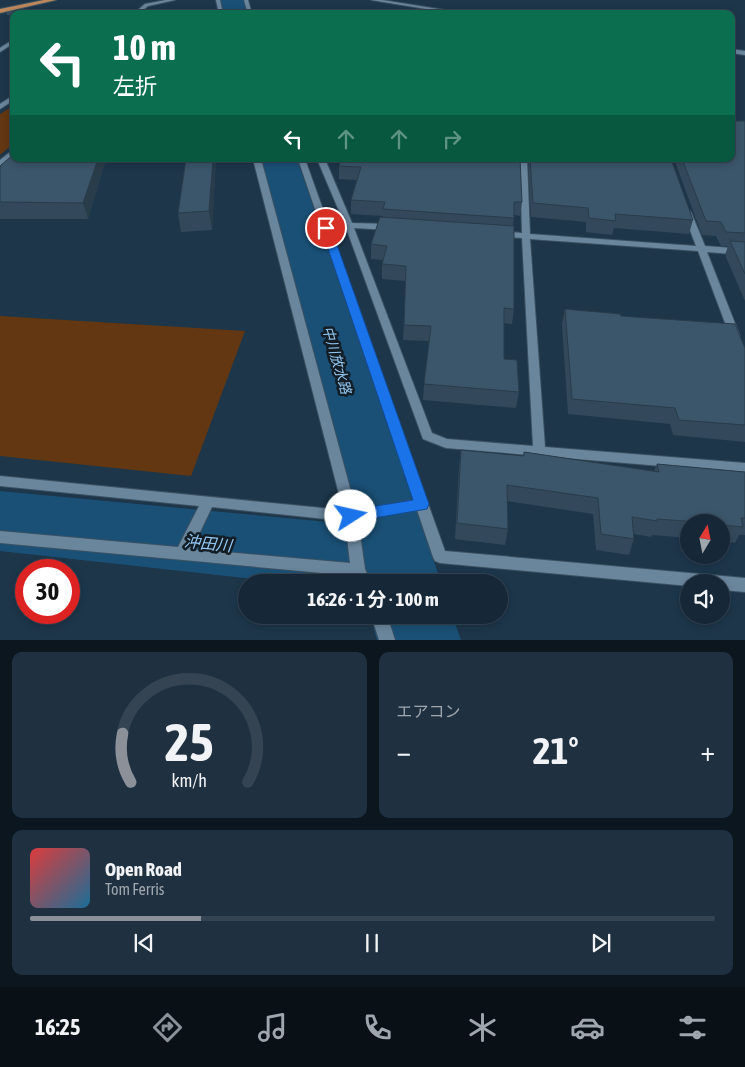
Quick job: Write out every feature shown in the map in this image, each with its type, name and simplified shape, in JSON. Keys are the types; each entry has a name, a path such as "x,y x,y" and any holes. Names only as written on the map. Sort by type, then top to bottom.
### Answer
{"highway":[{"path":"0,11 53,0"}],"street":[{"path":"140,10 147,5 173,0"},
{"path":"373,0 441,10"},
{"path":"0,164 10,155"},
{"path":"258,162 351,516 361,574"},
{"path":"302,162 440,557 680,579"},
{"path":"322,162 348,224 427,436 446,443 745,468"},
{"path":"514,163 518,162"},
{"path":"523,162 539,452"},
{"path":"684,204 738,344"},
{"path":"348,224 398,228"},
{"path":"486,233 745,252"},
{"path":"0,481 351,516 422,504"},
{"path":"182,554 208,502"},
{"path":"0,537 182,554 345,574"},
{"path":"730,584 745,585"},
{"path":"383,624 387,640"}],"shaded area":[{"path":"10,108 10,146 0,155 0,114"},
{"path":"0,316 245,331 191,476 0,456"}],"building":[{"path":"735,121 745,121 745,233 726,232 721,222 706,221 683,162 735,162"},
{"path":"10,157 10,162 97,162 83,203 0,202 0,166"},
{"path":"186,162 213,162 209,211 178,213"},
{"path":"340,162 520,162 522,202 514,202 514,218 383,209 385,202 351,200 361,167 339,166"},
{"path":"530,162 672,162 693,220 615,214 616,221 589,218 588,208 533,203"},
{"path":"380,217 514,226 514,309 504,308 504,359 517,360 519,392 424,384 431,326 404,325 406,266 382,264 387,246 371,244"},
{"path":"730,241 745,242 745,274"},
{"path":"565,309 620,314 621,316 735,324 745,348 745,425 679,420 675,408 572,399"},
{"path":"461,450 524,456 524,452 659,472 657,464 745,472 745,518 741,518 743,527 730,526 730,514 680,514 680,521 657,519 657,521 632,517 634,539 601,534 598,498 507,485 508,529 457,523"}],"waterway":[{"name":"中川放水路","path":"232,0 235,10"},
{"name":"中川放水路","path":"279,162 400,574"},
{"name":"沖田川","path":"0,521 396,562"},
{"name":"沖田川","path":"414,624 419,640"}],"tunnel":[{"path":"0,10 10,13"}],"route":[{"path":"326,228 422,504 351,516"}]}
